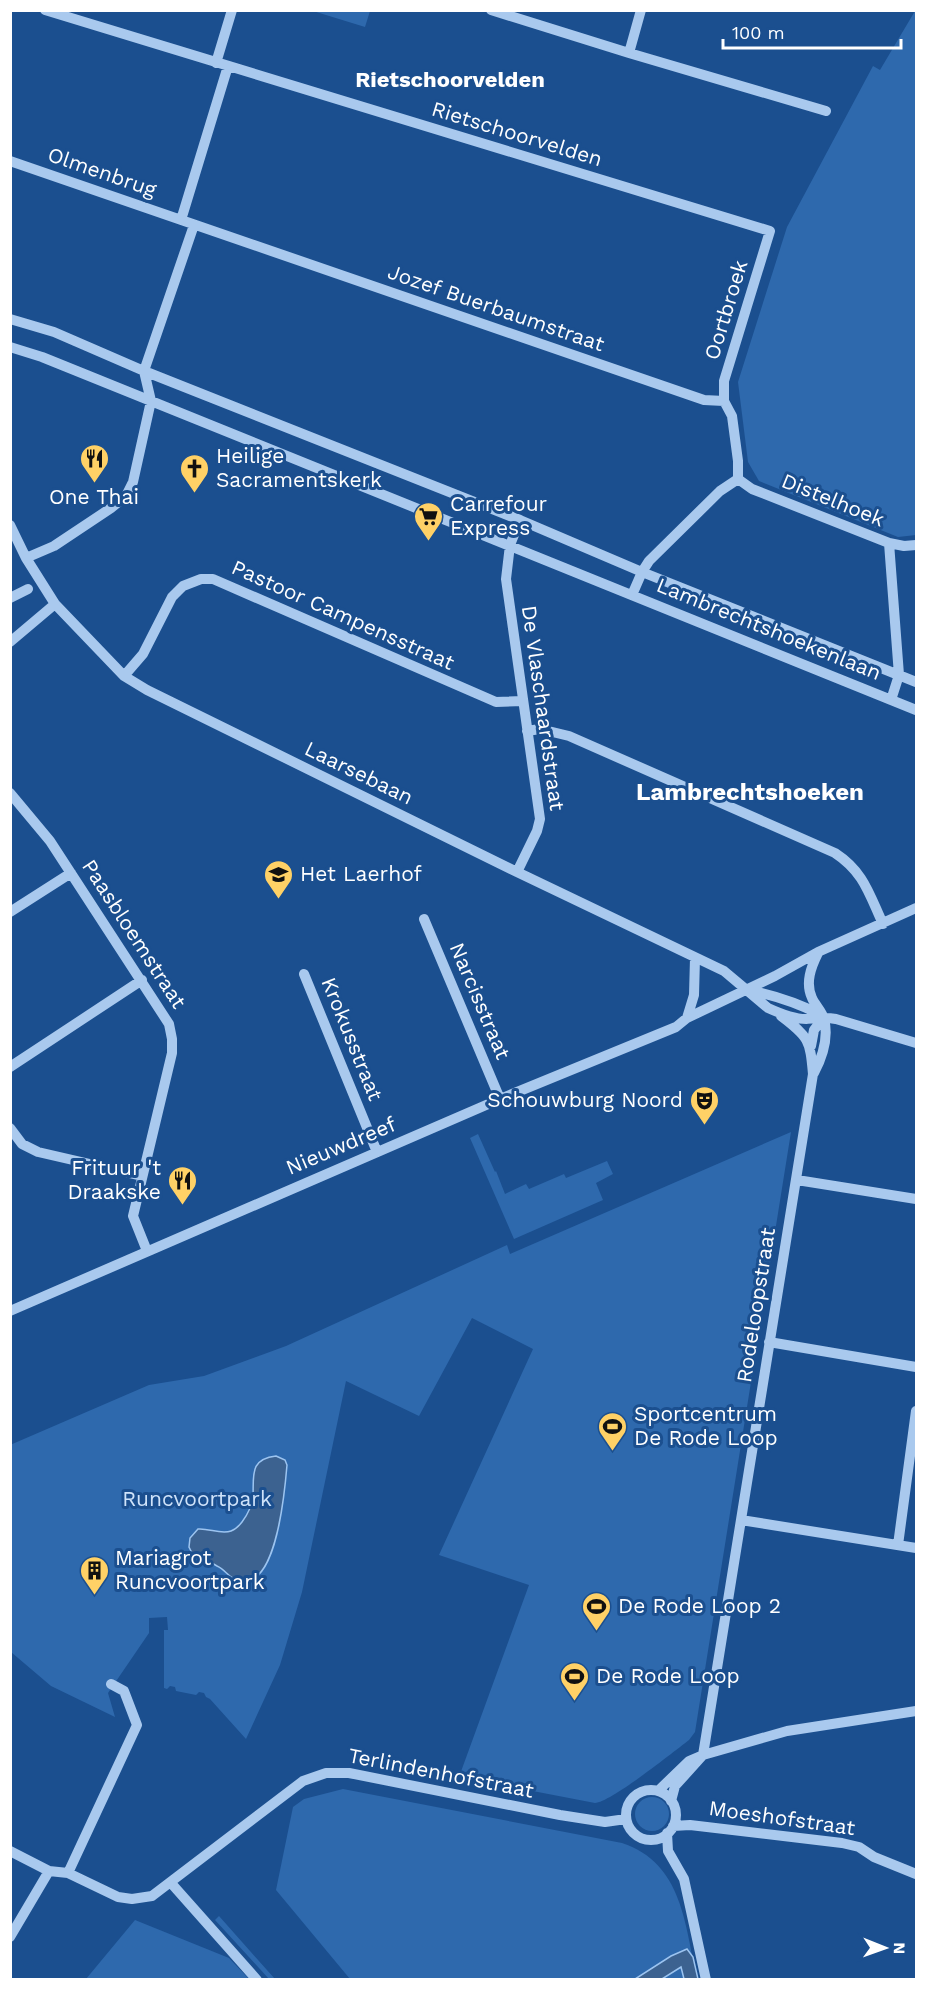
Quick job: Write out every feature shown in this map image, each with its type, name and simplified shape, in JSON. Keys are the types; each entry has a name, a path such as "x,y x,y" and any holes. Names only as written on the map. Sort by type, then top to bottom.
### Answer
{"street":[{"name":"Rietschoorvelden","path":"45,10 770,231"},
{"path":"216,63 232,10"},
{"path":"491,10 826,111"},
{"path":"628,53 641,10"},
{"path":"181,220 228,66"},
{"name":"Olmenbrug","path":"10,162 181,220"},
{"name":"Jozef Buerbaumstraat","path":"181,220 704,400 724,401"},
{"path":"26,558 54,546 126,496 133,482 151,401 144,371 194,225"},
{"name":"Oortbroek","path":"724,401 724,381 770,231"},
{"name":"Lambrechtshoekenlaan","path":"10,319 54,332 144,371 520,520 642,572 916,682"},
{"name":"Lambrechtshoekenlaan","path":"10,347 42,357 916,710"},
{"path":"642,572 649,561 720,491 738,479 732,416 724,401"},
{"name":"Distelhoek","path":"738,479 752,489 889,543 904,546 916,545"},
{"path":"510,545 520,520"},
{"name":"Laarsebaan","path":"10,525 26,558 55,604 124,676 175,705 724,971 768,1008 776,1012 804,1019 824,1017"},
{"path":"889,543 899,675"},
{"name":"De Vlaschaardstraat","path":"510,545 506,579 540,819 537,831 517,872"},
{"name":"Lambrechtshoekenlaan","path":"632,595 642,572"},
{"name":"Pastoor Campensstraat","path":"124,676 143,654 172,597 183,586 201,579 213,579 496,702 523,701"},
{"path":"10,597 28,589"},
{"path":"10,642 55,604"},
{"name":"Lambrechtshoekenlaan","path":"891,700 899,675"},
{"path":"527,731 540,729 569,736 835,853 848,861 860,874 882,924"},
{"name":"Paasbloemstraat","path":"10,793 44,833 169,1024 172,1053 133,1216 147,1251"},
{"path":"10,912 71,873"},
{"name":"Nieuwdreef","path":"10,1311 500,1099 676,1027 687,1018 747,990 818,952 916,908"},
{"name":"Narcisstraat","path":"424,919 500,1099"},
{"path":"818,952 809,972 811,996 824,1017"},
{"path":"687,1018 694,995 695,958"},
{"name":"Krokusstraat","path":"304,974 377,1152"},
{"path":"10,1067 142,981"},
{"name":"Laarsebaan","path":"747,990 775,995 824,1017 916,1043"},
{"path":"776,1012 795,1026 811,1046"},
{"name":"Rodeloopstraat","path":"703,1755 797,1180 813,1074 811,1046 814,1030 824,1017"},
{"name":"Rodeloopstraat","path":"813,1074 822,1058 826,1036 824,1017"},
{"path":"10,1128 22,1144 38,1152 142,1176"},
{"path":"797,1180 916,1199"},
{"path":"770,1342 916,1367"},
{"path":"897,1545 916,1413"},
{"path":"741,1520 916,1548"},
{"path":"68,1873 137,1725 124,1691 111,1684"},
{"path":"658,1791 689,1761 703,1755 787,1731 916,1711"},
{"path":"671,1801 675,1786 703,1755"},
{"name":"Terlindenhofstraat","path":"10,1851 49,1871 68,1873 118,1897 132,1899 152,1896 280,1797 303,1781 326,1773 349,1773 605,1822 626,1819"},
{"path":"670,1830 654,1840 646,1839 633,1832 626,1819 630,1801 637,1794 646,1790 658,1791 671,1801 675,1809 668,1851 684,1879 706,1980"},
{"name":"Moeshofstraat","path":"670,1830 690,1825 842,1843 859,1848 916,1875"},
{"path":"10,1937 49,1871"},
{"path":"171,1882 257,1980"}],"green space":[{"path":"313,10 370,11 365,27"},
{"path":"915,11 916,535 898,537 759,481 748,462 738,382 787,227 873,66 880,70"},
{"name":"Runcvoortpark","path":"791,1132 695,1732 689,1740 614,1795 595,1803 459,1777 529,1585 439,1555 533,1349 472,1318 419,1416 346,1381 302,1592 280,1665 246,1739 204,1693 199,1692 196,1695 176,1691 175,1687 164,1688 164,1630 168,1630 167,1617 149,1618 149,1633 108,1693 115,1717 51,1686 11,1652 10,1445 149,1385 204,1376 286,1346 507,1245 510,1254"},
{"path":"478,1134 505,1194 526,1184 529,1189 564,1174 566,1178 607,1161 613,1174 596,1183 603,1200 514,1239 470,1138"},
{"path":"343,1789 622,1843 642,1852 658,1865 678,1899 697,1979 350,1979 276,1890 293,1807 304,1799"},
{"path":"652,1797 664,1802 669,1814 664,1826 652,1831 640,1826 635,1814 640,1802"},
{"path":"219,1916 275,1979 269,1979 215,1920"},
{"path":"135,1920 229,1958 249,1979 86,1979"}],"shaded area":[{"path":"276,1456 285,1460 287,1465 281,1512 272,1551 265,1566 256,1577 240,1581 192,1553 189,1547 190,1538 198,1529 227,1532 239,1526 252,1503 257,1465 267,1458"},
{"path":"687,1949 693,1957 698,1979 684,1979 681,1967 662,1979 635,1979 671,1956"}],"place":[{"name":"One Thai","path":"94,484"},
{"name":"Heilige Sacramentskerk","path":"195,494"},
{"name":"Carrefour Express","path":"429,542"},
{"name":"Het Laerhof","path":"279,900"},
{"name":"Schouwburg Noord","path":"704,1126"},
{"name":"Frituur 't Draakske","path":"182,1206"},
{"name":"Sportcentrum De Rode Loop","path":"613,1452"},
{"name":"Mariagrot Runcvoortpark","path":"94,1596"},
{"name":"De Rode Loop 2","path":"597,1632"},
{"name":"De Rode Loop","path":"575,1702"}],"district":[{"name":"Rietschoorvelden","path":"450,79"},
{"name":"Lambrechtshoeken","path":"750,792"}]}
